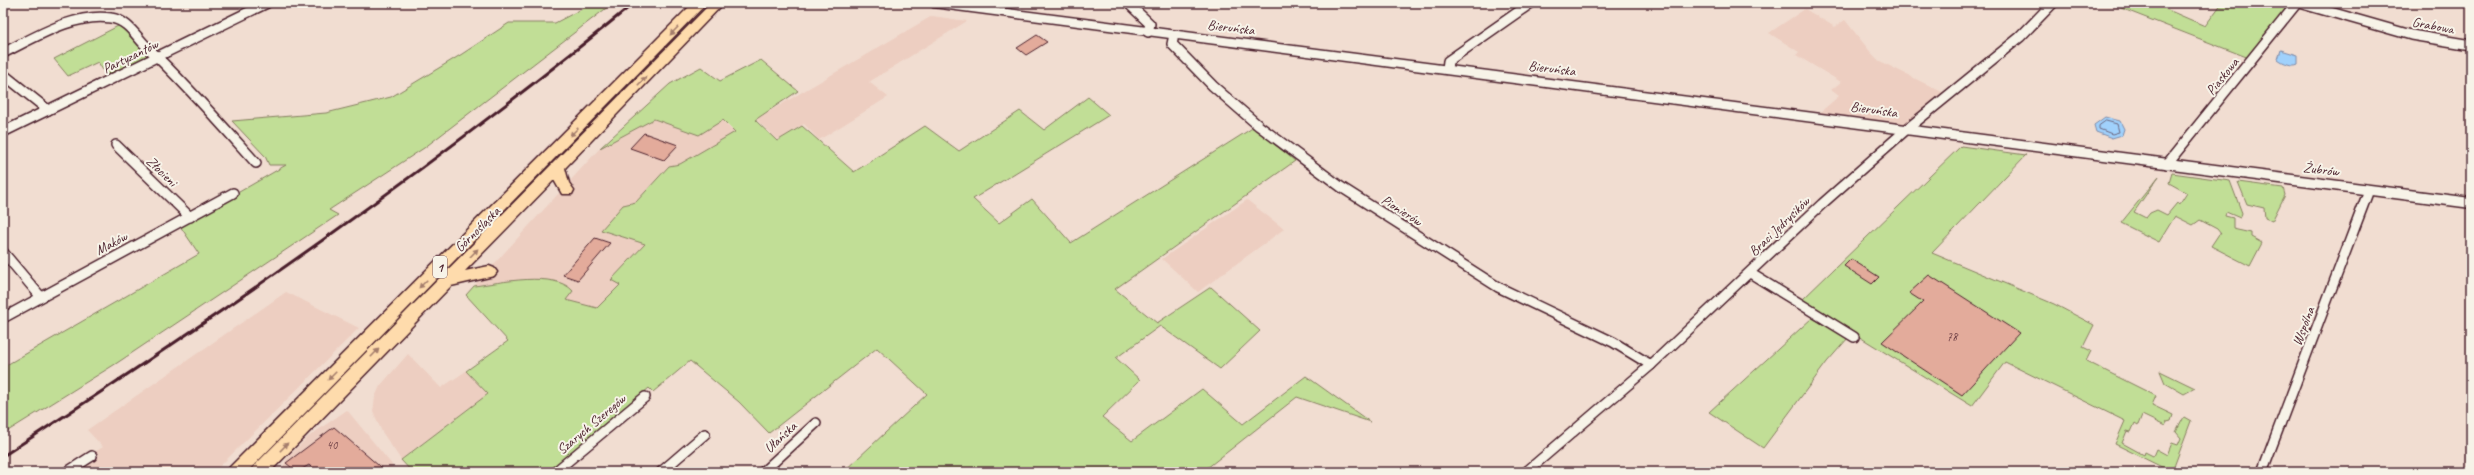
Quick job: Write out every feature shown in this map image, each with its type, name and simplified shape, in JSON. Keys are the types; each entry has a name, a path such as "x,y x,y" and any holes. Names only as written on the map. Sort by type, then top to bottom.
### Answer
{"main road":[{"name":"Górnośląska","path":"236,472 701,3"},
{"name":"Górnośląska","path":"259,472 718,3"},
{"name":"Bieruńska","path":"933,3 2167,164"},
{"name":"Żubrów","path":"2167,164 2471,203"},
{"path":"558,167 562,186 568,190"},
{"path":"446,281 489,272"}],"street":[{"name":"Partyzantów","path":"3,132 268,3"},
{"path":"1128,3 1150,24 1148,32"},
{"path":"1447,69 1448,61 1531,3"},
{"name":"Braci Jędrysików","path":"1526,472 1651,365 1822,204 1907,129 2020,37 2053,3"},
{"name":"Grabowa","path":"2298,3 2411,35 2471,45"},
{"name":"Piaskowa","path":"2167,164 2298,3"},
{"path":"3,53 79,19 111,18 123,22 150,51 159,56 256,163"},
{"name":"Pionierów","path":"1174,35 1172,44 1213,86 1280,144 1338,185 1498,287 1613,342 1651,365"},
{"path":"3,74 48,110"},
{"name":"Złocieni","path":"116,145 190,217"},
{"name":"Wspólna","path":"2262,472 2369,190"},
{"name":"Maków","path":"3,318 233,193"},
{"path":"3,252 41,297"},
{"path":"1750,273 1854,337"},
{"name":"Szarych Szeregów","path":"555,472 645,397"},
{"name":"Ułańska","path":"764,472 816,423"},
{"path":"661,472 705,434"},
{"path":"67,472 92,456"}],"shaded area":[{"path":"1805,9 1835,27 1845,20 1876,59 1944,93 1905,125 1818,114 1839,96 1831,90 1841,82 1796,55 1799,52 1769,33"},
{"path":"932,16 967,21 869,82 888,97 819,140 804,124 778,140 756,119"},
{"path":"654,119 699,135 722,120 735,133 680,164 669,166 636,202 623,205 602,230 645,244 612,280 620,284 597,309 566,300 573,291 526,279 474,286 600,148"},
{"path":"1247,200 1284,229 1198,292 1162,259"},
{"path":"286,292 359,328 214,472 63,472 103,447 87,430"},
{"path":"408,354 441,388 466,371 488,394 401,460 382,432 373,411 375,397 380,386"},
{"path":"347,410 393,466 385,472 282,472 286,459 308,437"}],"green space":[{"path":"593,3 613,3 424,148 329,210 338,215 117,363 3,434 3,367 199,254 180,226 286,165 269,165 265,156 232,121 326,113 391,97 462,54 509,23 555,23"},
{"path":"2108,3 2152,3 2205,26 2222,3 2293,3 2249,58"},
{"path":"120,25 149,58 106,75 98,62 68,76 54,59"},
{"path":"761,60 798,91 755,120 777,141 802,126 854,172 925,126 959,151 1020,111 1044,130 1088,97 1109,115 973,199 999,223 1032,199 1071,243 1254,127 1295,161 1115,289 1157,323 1211,287 1260,331 1220,369 1160,326 1116,358 1140,380 1102,417 1132,441 1202,389 1243,424 1306,376 1370,422 1297,397 1202,472 843,472 927,394 877,348 769,433 739,402 690,361 653,392 649,388 549,472 412,472 401,460 488,394 466,371 508,341 466,295 474,286 540,279 565,285 573,291 566,300 597,308 620,285 611,280 645,244 601,230 623,205 636,202 669,166 680,164 735,132 723,120 699,135 654,119 600,148 670,84 701,67 720,81"},
{"path":"1961,146 2026,155 1932,253 2054,304 2094,325 2083,347 2091,351 2086,361 2156,396 2152,405 2173,415 2171,421 2167,422 2165,426 2142,415 2138,425 2135,423 2131,432 2127,431 2122,443 2144,455 2145,452 2153,456 2156,449 2167,455 2172,443 2178,445 2181,438 2176,432 2184,417 2191,421 2172,472 2115,444 2125,421 2005,362 1972,406 1801,301"},
{"path":"2172,173 2230,181 2242,213 2240,218 2226,212 2225,216 2233,218 2233,229 2251,233 2251,237 2262,243 2250,266 2211,246 2219,234 2221,234 2217,229 2200,220 2193,225 2175,216 2159,242 2121,223 2159,176 2134,212 2146,218 2150,213 2157,210 2167,215 2177,203 2180,204 2187,193 2169,183"},
{"path":"2238,182 2283,188 2285,195 2272,221 2265,218 2264,208 2247,204"},
{"path":"1812,318 1848,338 1827,362 1763,448 1709,412"},
{"path":"2160,371 2195,388 2184,394 2165,383"}],"water":[{"path":"2281,50 2298,55 2298,64 2288,64 2278,59"},
{"path":"2105,117 2120,121 2124,129 2122,135 2112,138 2096,132 2094,125"}],"building":[{"path":"1037,35 1047,42 1026,55 1017,48"},
{"path":"644,133 678,145 664,160 630,148"},
{"path":"595,238 610,243 578,280 563,275"},
{"path":"1851,259 1879,277 1872,284 1844,266"},
{"path":"1929,275 2019,333 1962,395 1882,342 1923,302 1909,293"},
{"path":"334,427 386,472 316,472 309,465 297,472 286,463"}],"railway":[{"path":"3,456 165,349 325,238 481,124 634,3"}]}
